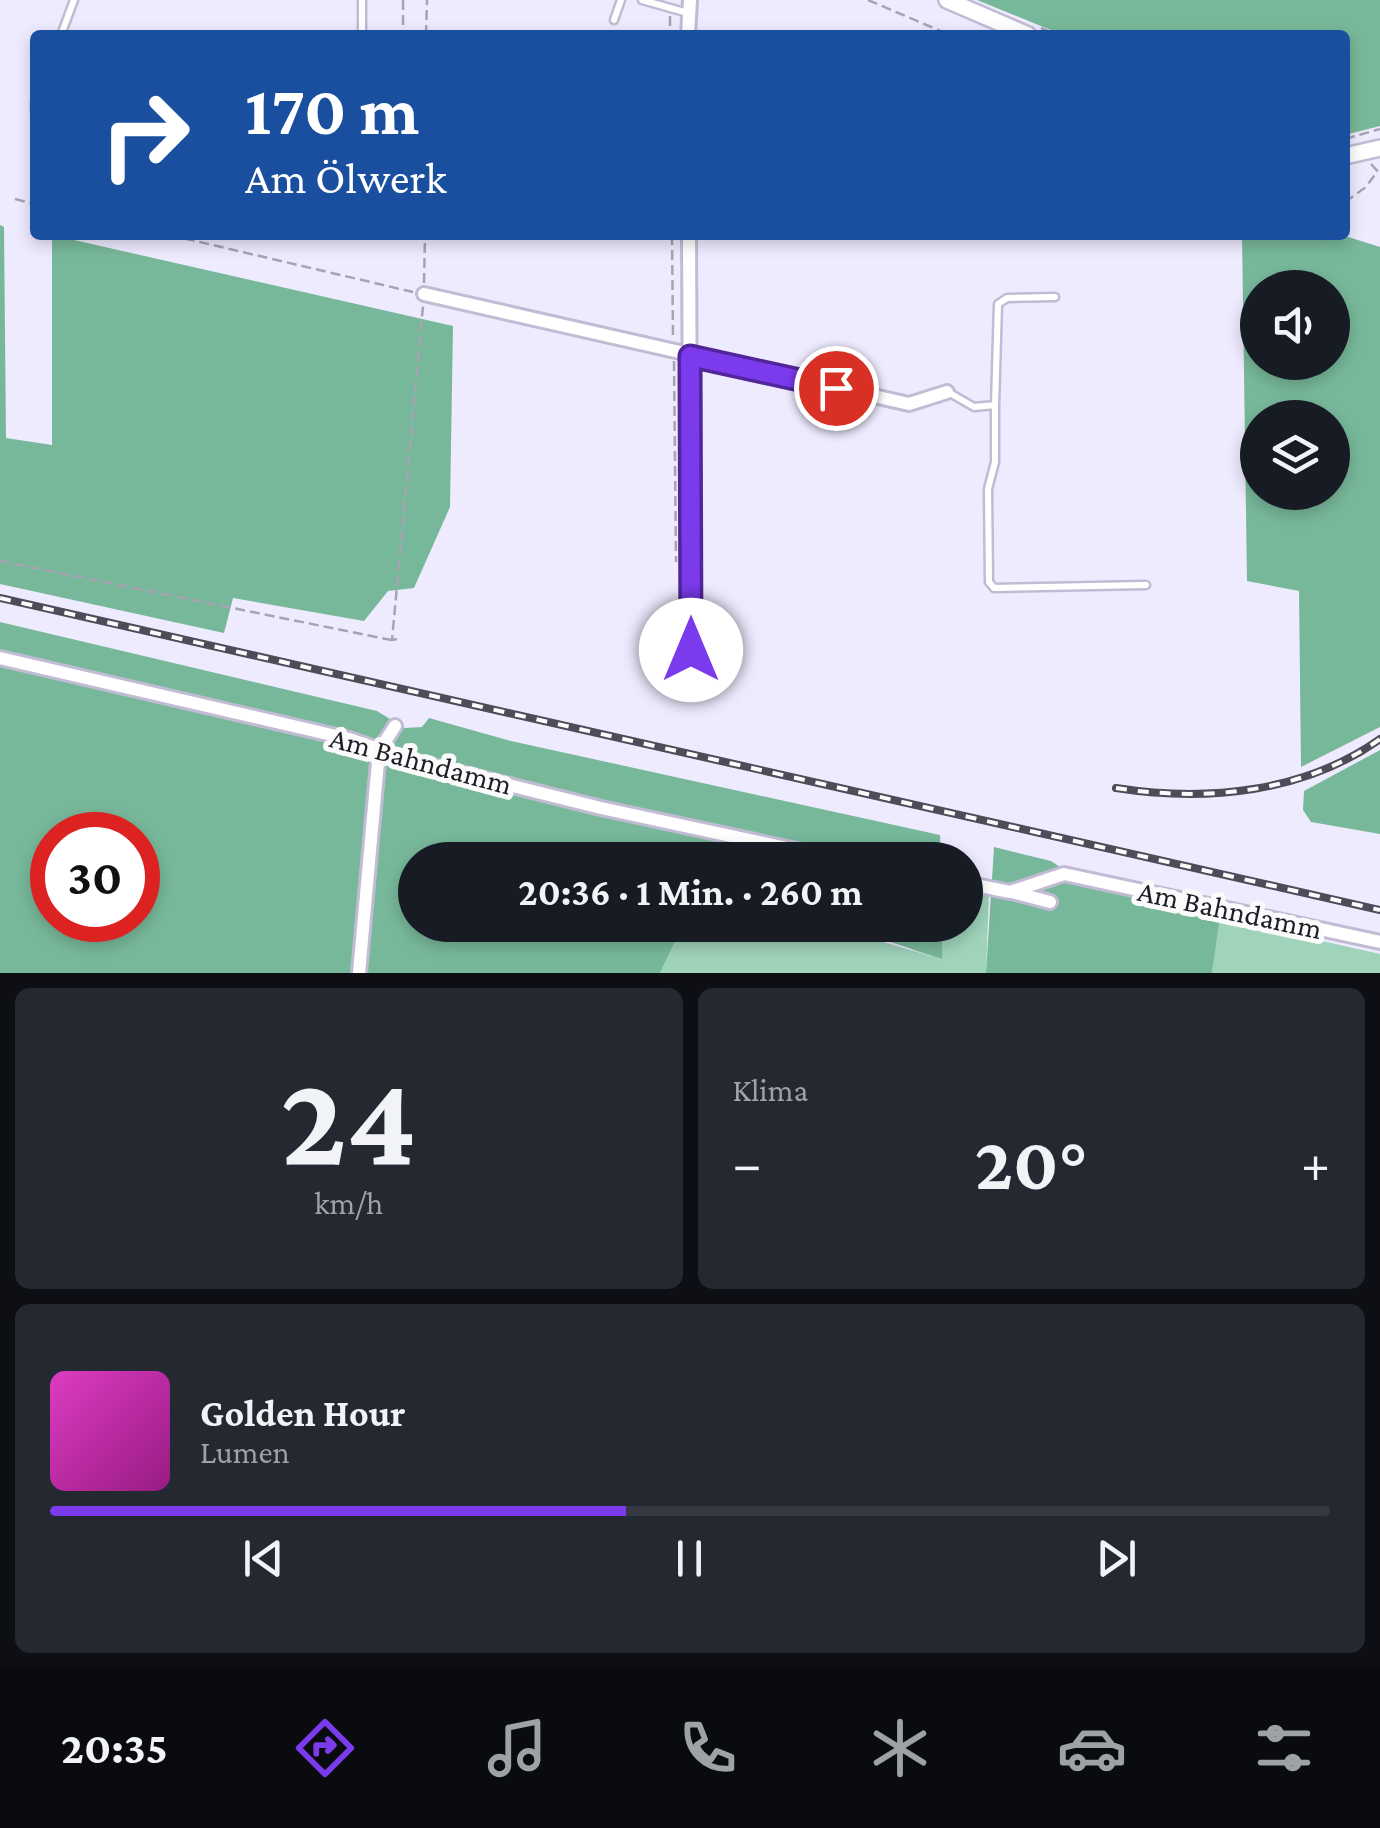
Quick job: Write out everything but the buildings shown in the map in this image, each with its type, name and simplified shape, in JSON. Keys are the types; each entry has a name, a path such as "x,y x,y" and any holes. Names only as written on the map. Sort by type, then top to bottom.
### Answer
{"street":[{"path":"947,0 1016,30"},
{"path":"1350,155 1380,148"},
{"path":"689,240 690,356 683,562 691,650"},
{"path":"424,294 909,404 947,392"},
{"name":"Am Bahndamm","path":"0,658 349,739 379,751 601,808 759,842"},
{"path":"358,973 379,751 395,726"},
{"name":"Am Bahndamm","path":"983,887 1010,892 1064,874 1380,942"},
{"path":"1010,892 1050,902"}],"lane":[{"path":"63,30 74,0"},
{"path":"362,0 362,30"},
{"path":"614,20 622,0"},
{"path":"642,0 689,6"},
{"path":"1055,297 1007,298 998,304 995,462 988,489 989,582 994,588 1146,584"},
{"path":"947,392 974,407 995,405"}],"path":[{"path":"403,0 403,30"},
{"path":"426,30 427,0"},
{"path":"868,0 938,30"},
{"path":"1350,138 1380,130"},
{"path":"1350,198 1366,187 1376,172"},
{"path":"16,199 30,203"},
{"path":"192,240 424,294"},
{"path":"0,562 395,640 424,294 425,240"},
{"path":"672,240 683,562"}],"green space":[{"path":"977,0 1380,0 1380,126 1350,134 1350,30 1051,30"},
{"path":"0,225 4,227 6,438 52,445 52,240 74,240 453,326 450,507 414,588 388,591 364,621 233,598 224,633 0,584"},
{"path":"1350,238 1380,247 1380,727 1301,767 1299,591 1247,581 1246,510 1350,510 1350,400 1244,400 1244,380 1350,380 1350,270 1243,270 1242,240"},
{"path":"0,622 377,711 405,728 422,727 429,718 511,741 940,835 940,842 398,842 398,942 675,942 660,973 0,973"},
{"path":"1380,750 1380,834 1311,822 1303,810 1304,791"},
{"path":"994,847 1051,861 1090,887 1220,918 1212,973 986,973"},
{"path":"983,894 989,896 986,973 660,973 675,942 883,942 941,959 942,942 983,942"},
{"path":"1220,918 1380,954 1380,973 1212,973"},
{"path":"891,942 942,942 942,959"}],"railway":[{"path":"0,598 1380,910"},
{"path":"1116,788 1185,794 1253,789 1319,771 1380,739"}],"route":[{"path":"691,650 690,356 836,388"}]}
